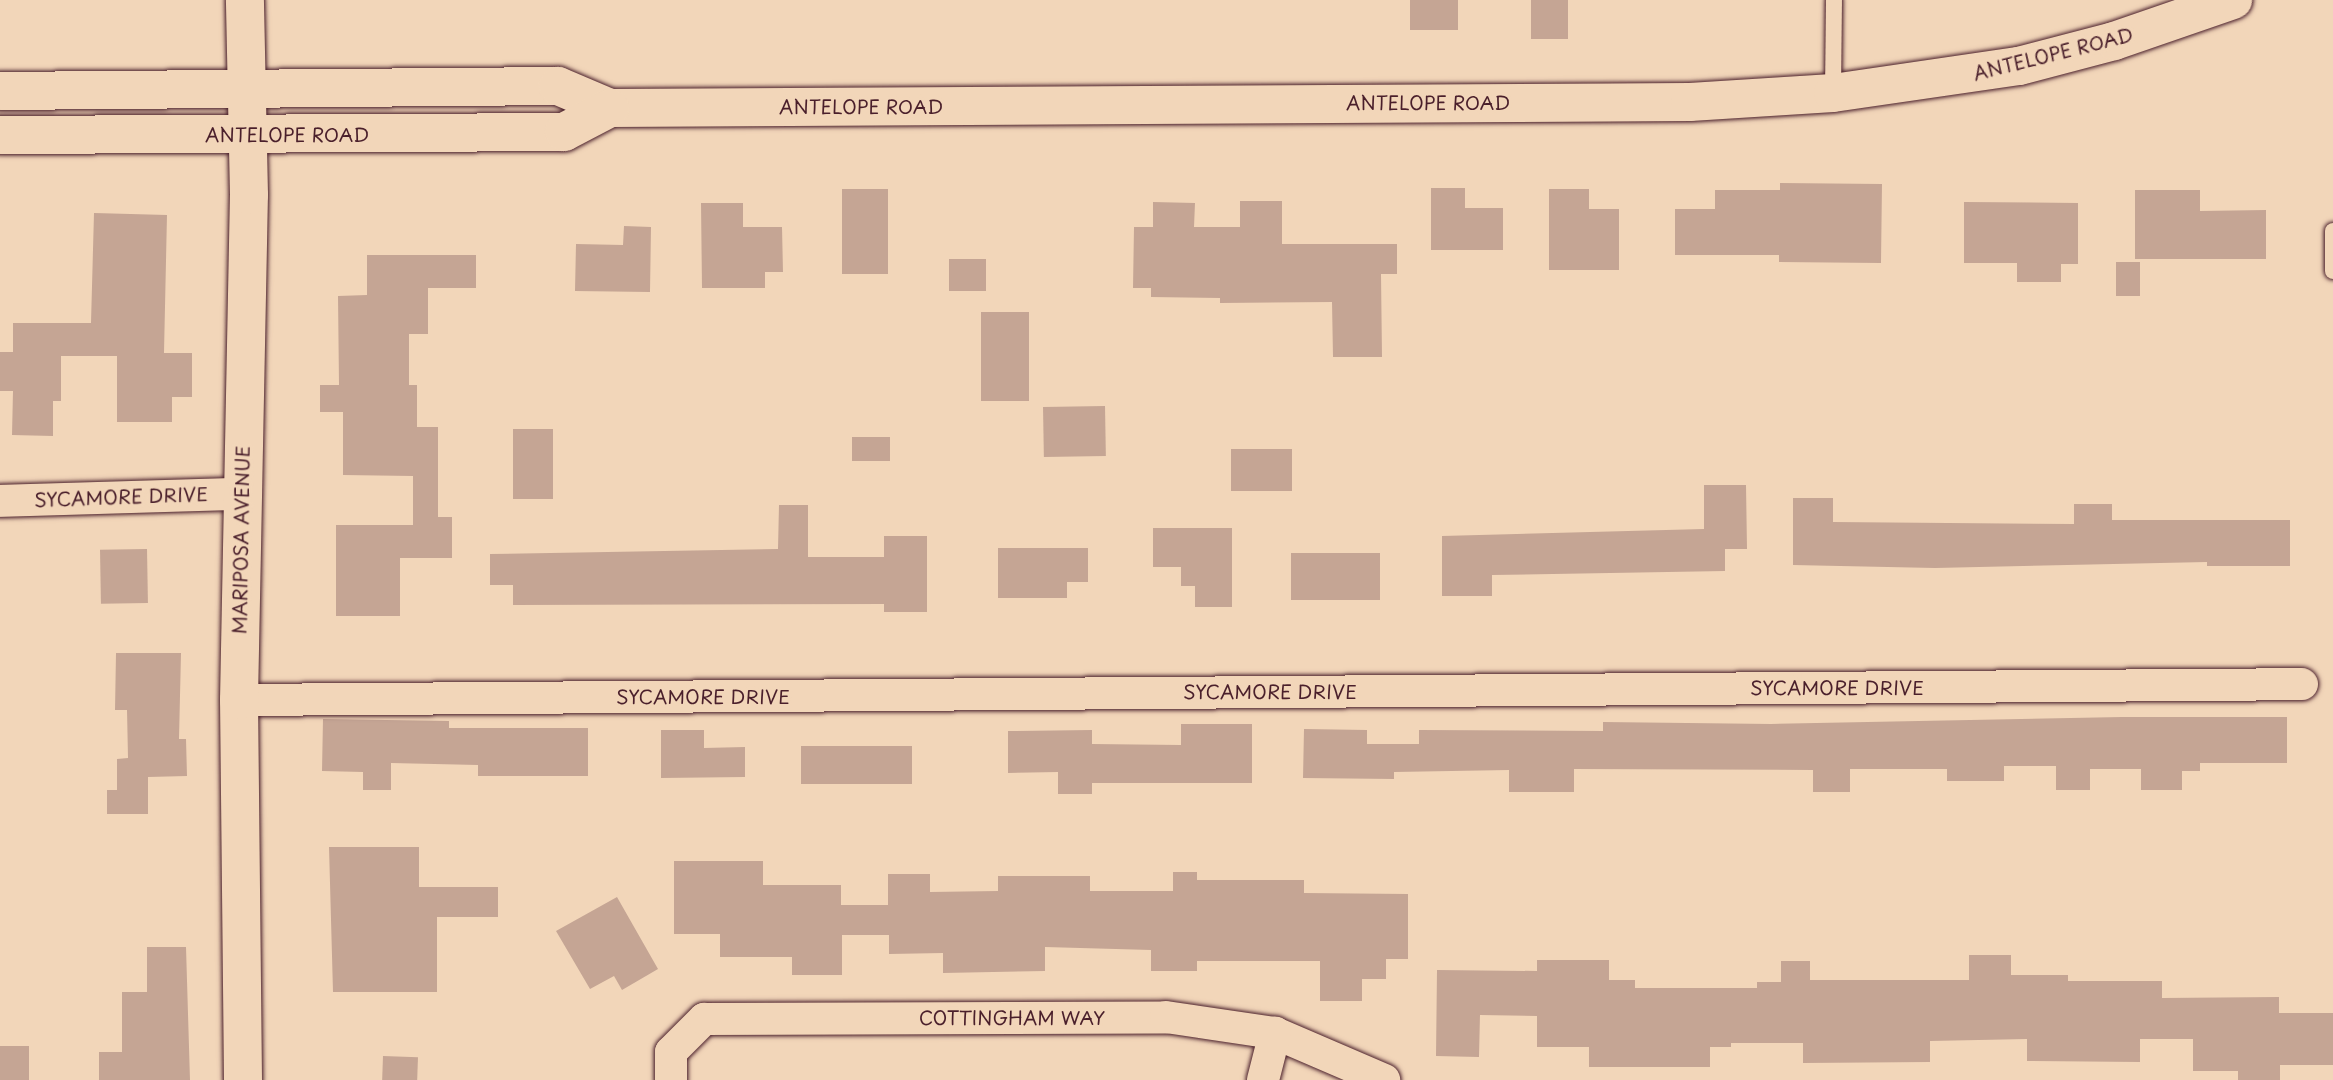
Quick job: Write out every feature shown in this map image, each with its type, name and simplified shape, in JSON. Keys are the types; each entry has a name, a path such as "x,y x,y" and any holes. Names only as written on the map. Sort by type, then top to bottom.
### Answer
{"main road":[{"name":"MARIPOSA AVENUE","path":"243,1080 239,701 248,134 245,0"},
{"name":"ANTELOPE ROAD","path":"0,91 558,86 610,108 1690,102 1833,93 2019,66 2114,41 2233,0"},
{"name":"ANTELOPE ROAD","path":"0,135 564,132 610,108"}],"street":[{"name":"SYCAMORE DRIVE","path":"0,500 242,494"},
{"name":"SYCAMORE DRIVE","path":"239,701 2302,684"},
{"name":"COTTINGHAM WAY","path":"671,1080 671,1052 704,1019 1166,1017 1276,1033 1384,1080"},
{"path":"1263,1080 1276,1033"}],"lane":[{"path":"1833,93 1834,0"},
{"path":"2333,231 2333,271"}],"building":[{"path":"1410,0 1458,0 1458,30 1410,30"},
{"path":"1531,0 1568,0 1568,39 1531,39"},
{"path":"1780,183 1882,184 1881,263 1779,262 1779,255 1675,255 1675,209 1715,209 1715,190 1780,190"},
{"path":"1431,188 1465,188 1465,208 1503,208 1503,250 1431,250"},
{"path":"842,189 888,189 888,274 842,274"},
{"path":"1549,189 1589,189 1589,209 1619,209 1619,270 1549,270"},
{"path":"2135,190 2200,190 2200,211 2266,210 2266,259 2135,259"},
{"path":"1240,201 1282,201 1282,244 1397,244 1397,274 1381,274 1382,357 1333,357 1332,302 1220,303 1220,298 1151,297 1151,288 1133,288 1134,227 1153,227 1153,202 1195,203 1194,227 1240,227"},
{"path":"1964,202 2078,203 2078,264 2061,264 2061,282 2017,282 2017,263 1964,263"},
{"path":"701,203 743,203 743,227 782,227 783,272 765,272 765,288 702,288"},
{"path":"94,213 167,215 164,353 192,353 192,397 172,397 172,422 117,422 117,356 61,356 61,401 53,401 53,436 12,435 13,391 0,391 0,352 13,352 13,323 91,323"},
{"path":"624,226 651,227 650,292 575,291 576,244 623,245"},
{"path":"367,255 476,255 476,288 428,288 428,334 409,334 409,385 417,385 417,427 438,427 438,517 452,517 452,558 400,558 400,616 336,616 336,525 413,525 413,476 343,475 343,412 320,412 320,385 339,385 338,296 367,295"},
{"path":"949,259 986,259 986,291 949,291"},
{"path":"2116,262 2140,262 2140,296 2116,296"},
{"path":"981,312 1029,312 1029,401 981,401"},
{"path":"1105,406 1106,456 1044,457 1043,407"},
{"path":"513,429 553,429 553,499 513,499"},
{"path":"852,437 890,437 890,461 852,461"},
{"path":"1231,449 1292,449 1292,491 1231,491"},
{"path":"1704,485 1746,485 1747,549 1725,549 1725,571 1492,575 1492,596 1442,596 1442,536 1704,529"},
{"path":"1793,498 1833,498 1833,522 2074,524 2074,504 2112,504 2112,520 2290,520 2290,566 2207,566 2207,562 1935,568 1793,565"},
{"path":"779,505 808,505 808,557 884,557 884,536 927,536 927,612 884,612 884,604 513,605 513,585 490,585 490,554 778,549"},
{"path":"1153,528 1232,528 1232,607 1195,607 1195,586 1181,586 1181,567 1153,567"},
{"path":"998,548 1088,548 1088,582 1067,582 1067,598 998,598"},
{"path":"147,549 148,603 101,604 100,550"},
{"path":"1291,553 1380,553 1380,600 1291,600"},
{"path":"116,653 181,653 179,739 186,739 187,776 148,777 148,814 107,814 107,790 117,790 117,759 128,758 127,710 115,710"},
{"path":"2122,717 2287,717 2287,763 2200,763 2200,771 2182,771 2182,790 2141,790 2141,769 2090,769 2090,790 2056,790 2056,766 2004,766 2004,781 1947,781 1947,769 1850,769 1850,792 1813,792 1813,770 1574,769 1574,792 1509,792 1509,770 1394,772 1394,779 1303,778 1304,729 1367,730 1367,744 1419,744 1419,730 1603,731 1603,722 1771,724"},
{"path":"323,719 449,721 449,728 588,728 588,776 478,776 478,765 391,763 391,790 363,790 363,772 322,771"},
{"path":"1181,724 1252,724 1252,783 1092,783 1092,794 1058,794 1058,772 1008,773 1008,731 1092,730 1092,744 1181,745"},
{"path":"661,730 704,730 704,748 745,747 745,777 661,778"},
{"path":"801,746 912,746 912,784 801,784"},
{"path":"329,847 419,847 419,887 498,887 498,917 437,917 437,992 333,992"},
{"path":"674,861 763,861 763,885 841,885 841,905 888,905 888,874 930,874 930,892 998,891 998,876 1090,876 1090,891 1173,891 1173,872 1197,872 1197,880 1304,880 1304,893 1408,894 1408,959 1386,959 1386,979 1362,979 1362,1001 1320,1001 1320,961 1197,961 1197,971 1151,971 1151,950 1045,947 1045,971 943,973 943,953 889,954 889,935 842,935 842,975 792,975 792,957 720,957 720,934 674,934"},
{"path":"617,897 658,969 622,990 614,976 590,989 556,931"},
{"path":"147,947 186,947 190,1080 99,1080 99,1052 122,1052 122,992 147,992"},
{"path":"1969,955 2011,955 2011,975 2068,975 2068,981 2162,981 2162,998 2279,997 2279,1013 2333,1013 2333,1065 2280,1065 2280,1080 2238,1080 2238,1071 2193,1071 2193,1039 2140,1039 2140,1062 2027,1061 2027,1039 1930,1041 1930,1062 1803,1063 1803,1043 1731,1043 1731,1047 1710,1047 1710,1067 1589,1067 1589,1047 1537,1047 1537,1016 1480,1015 1479,1057 1436,1056 1437,970 1537,971 1537,960 1609,960 1609,980 1635,980 1635,988 1757,988 1757,982 1781,982 1781,961 1810,961 1810,980 1969,980"},
{"path":"0,1046 29,1046 29,1080 0,1080"},
{"path":"383,1056 418,1057 417,1080 382,1080"}]}
